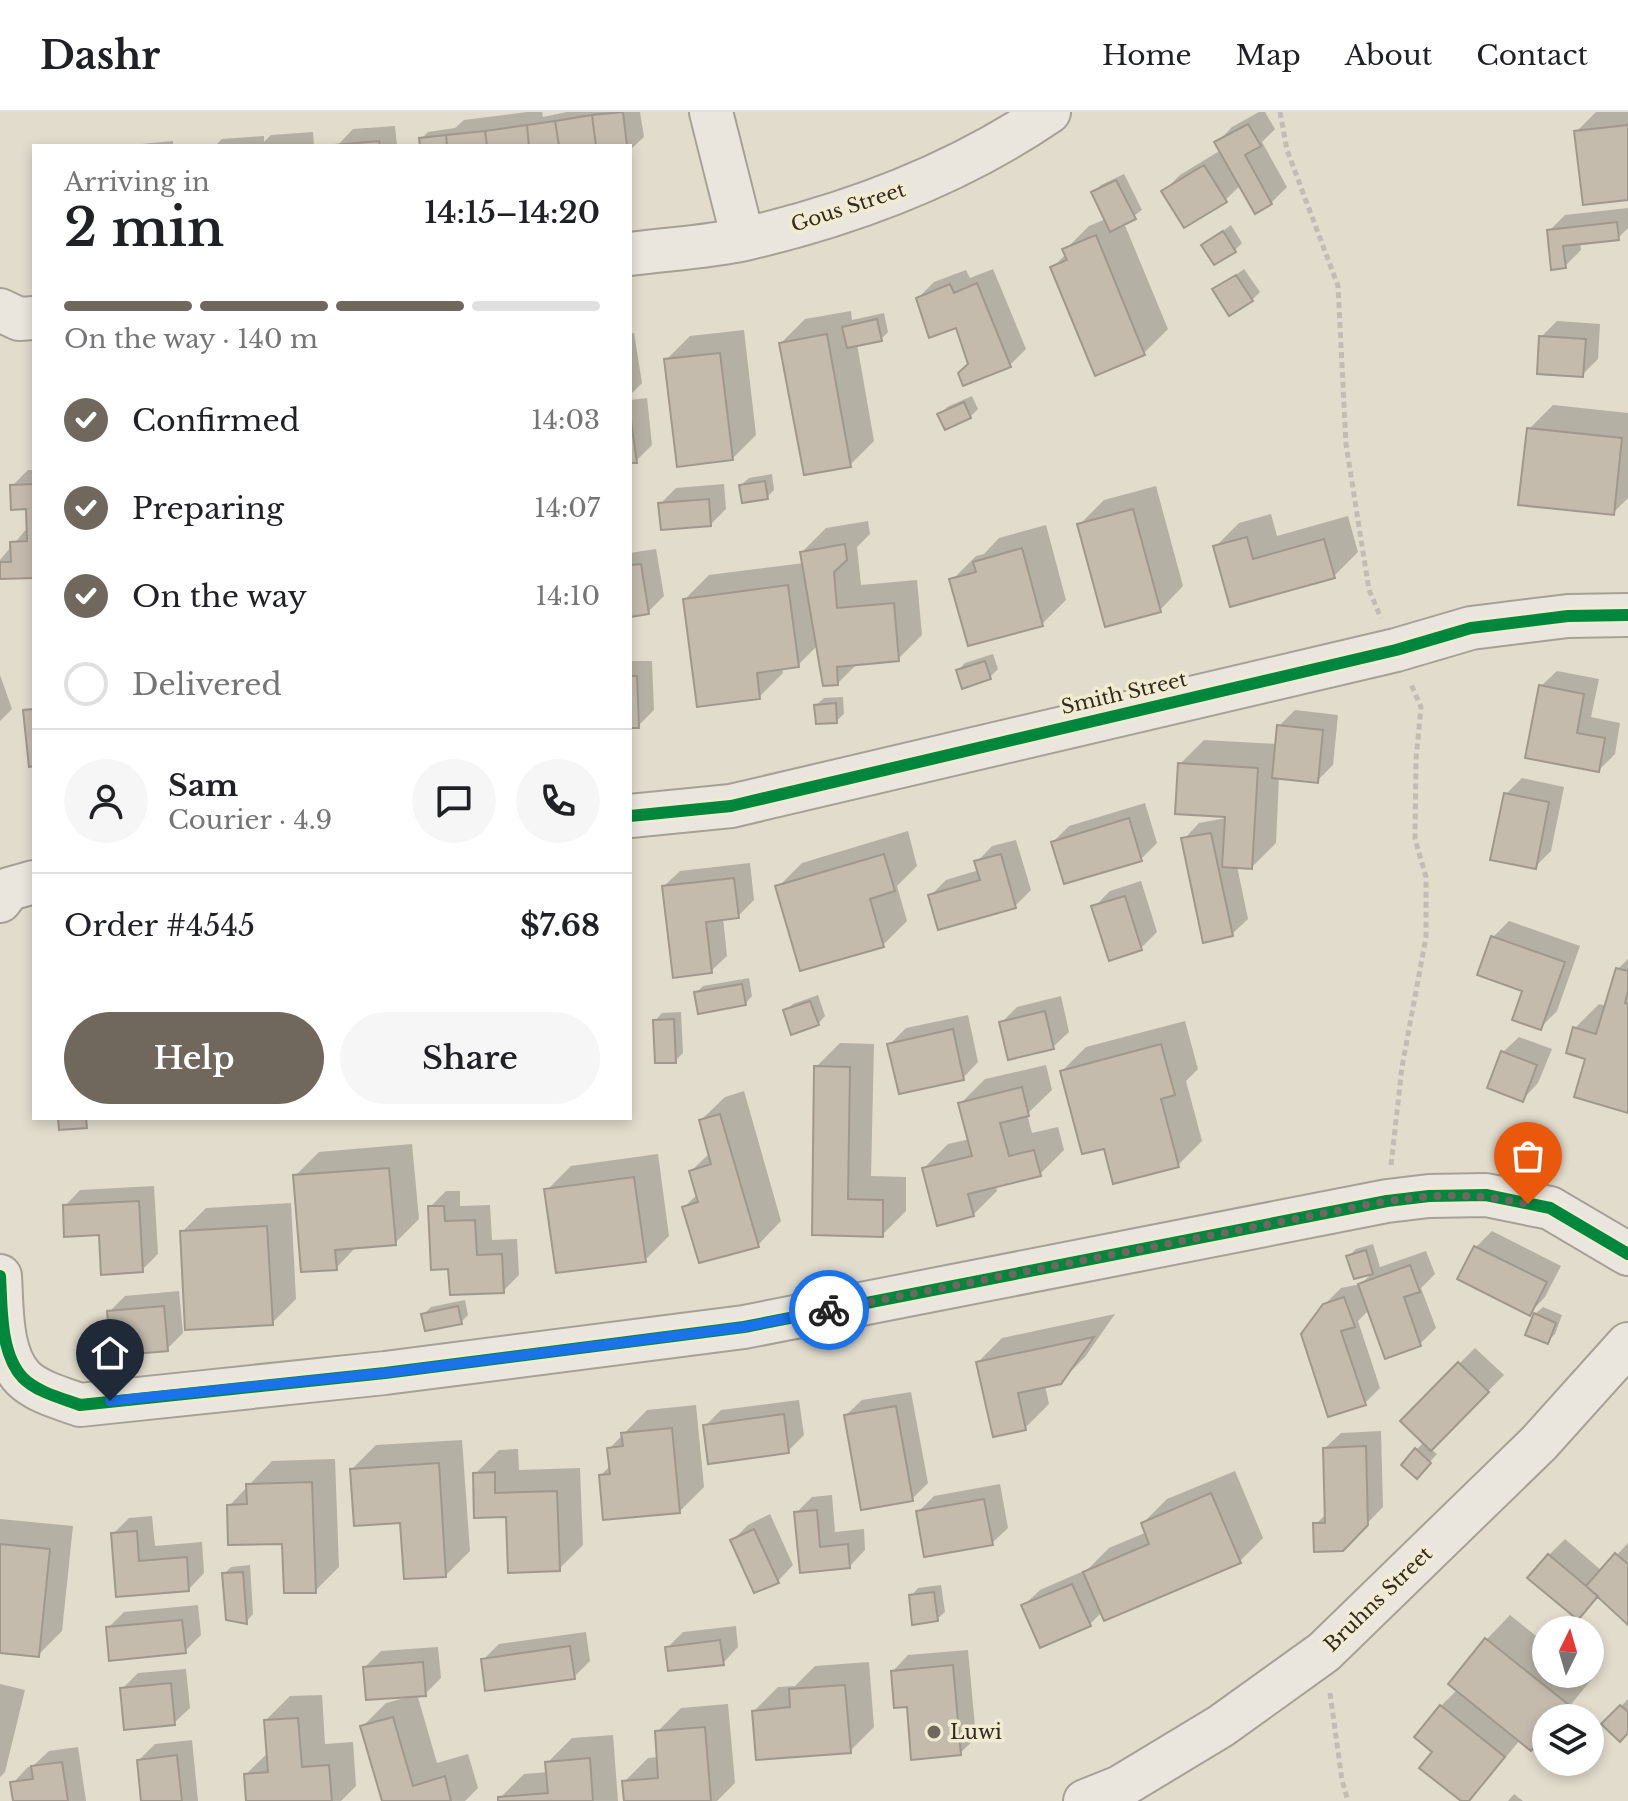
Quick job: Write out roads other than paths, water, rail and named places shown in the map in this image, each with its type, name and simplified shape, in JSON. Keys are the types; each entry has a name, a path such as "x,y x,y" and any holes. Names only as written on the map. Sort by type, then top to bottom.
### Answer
{"street":[{"path":"711,112 743,239"},
{"name":"Gous Street","path":"632,254 743,239 836,213 923,182 1006,142 1049,112"},
{"path":"0,310 19,319 32,318"},
{"name":"Smith Street","path":"632,816 731,806 1396,650 1471,628 1568,616 1628,615"},
{"path":"0,901 9,889 32,883"},
{"path":"0,1276 5,1342 13,1364 23,1379 49,1394 80,1405 385,1373 744,1327 1387,1201 1429,1196 1486,1195 1550,1208 1628,1254"},
{"name":"Bruhns Street","path":"1109,1796 1221,1726 1324,1652 1539,1443 1628,1344"}],"place":[{"name":"Luwi","path":"934,1732"}]}
